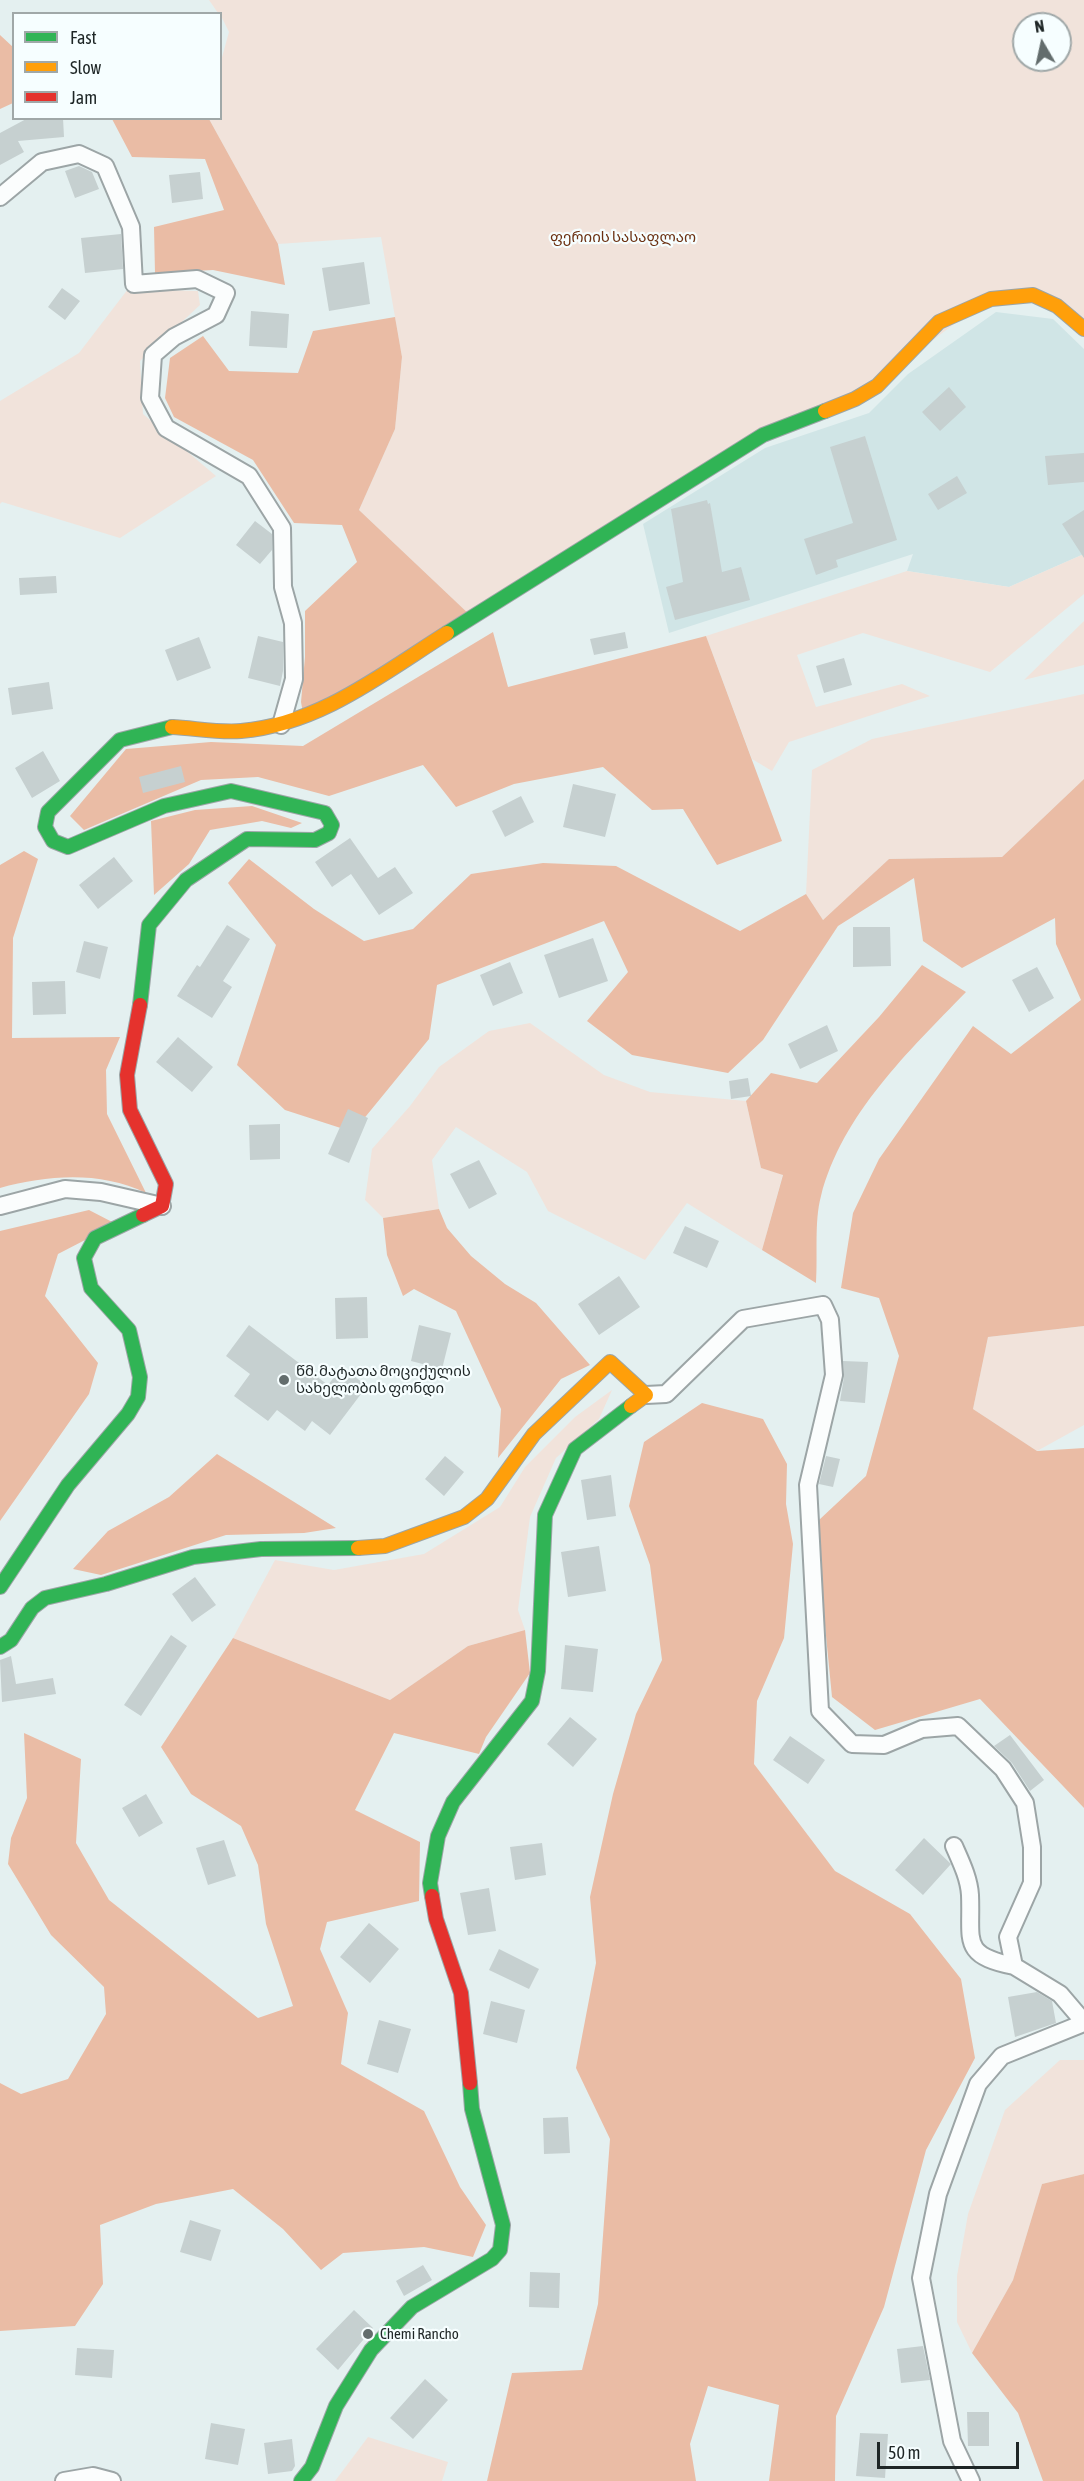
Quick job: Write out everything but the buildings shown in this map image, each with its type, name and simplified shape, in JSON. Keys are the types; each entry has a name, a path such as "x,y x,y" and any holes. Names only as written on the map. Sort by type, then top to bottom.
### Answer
{"street":[{"path":"0,197 42,162 79,154 105,166 131,227 134,284 197,279 226,293 216,315 174,337 153,355 150,398 166,428 249,476 282,528 283,587 293,623 294,679 281,725"},
{"path":"162,1206 166,1184 130,1110 127,1075 140,1011 149,925 186,880 247,839 315,840 329,833 332,825 324,813 231,791 164,806 68,847 53,841 45,827 48,812 120,740 170,727 239,731 281,725 328,708 763,435 855,399 877,386 939,322 960,312 991,299 1033,295 1057,306 1084,329"},
{"path":"0,1206 65,1189 101,1192 162,1206"},
{"path":"0,1587 68,1485 128,1414 138,1397 140,1377 129,1329 91,1288 84,1258 95,1238 162,1206"},
{"path":"301,2481 312,2467 336,2406 371,2350 412,2307 492,2259 500,2250 503,2225 472,2109 461,1993 436,1919 430,1883 438,1836 453,1802 532,1701 538,1671 545,1515 575,1449 646,1395 666,1394 743,1319 823,1305 830,1320 834,1375 808,1485 820,1711 852,1744 884,1745 922,1729 958,1726 1003,1769 1025,1803 1032,1847 1032,1883 1008,1937 1014,1966"},
{"path":"0,1647 12,1640 32,1608 45,1598 106,1584 193,1557 261,1548 335,1550 385,1546 464,1517 486,1499 534,1434 610,1362 646,1395"},
{"path":"954,1846 967,1878 969,1935 976,1952 990,1961 1014,1966 1060,1994 1084,2023 1002,2056 978,2084 938,2194 921,2278 951,2441 971,2481"},
{"path":"64,2481 93,2476 112,2481"}],"shaded area":[{"path":"0,35 12,46 12,103 0,109"},
{"path":"113,120 210,120 278,244 285,285 213,270 155,273 154,227 224,210 205,159 132,157"},
{"path":"996,312 1053,319 1084,349 1084,554 1009,587 907,571 913,554 669,633 643,524 765,448 869,413 908,374"},
{"path":"395,317 402,357 395,429 359,510 471,616 303,713 301,702 305,657 305,611 357,562 342,525 294,523 253,460 174,417 165,398 170,358 203,336 229,371 298,373 313,331"},
{"path":"493,632 508,687 706,636 782,841 717,865 683,809 652,810 603,767 514,784 456,807 423,765 329,796 258,777 201,780 84,830 70,816 126,749 211,742 303,746"},
{"path":"1084,779 1084,1326 988,1337 973,1409 1037,1451 1084,1448 1084,1808 980,1699 875,1730 832,1697 822,1595 819,1520 866,1476 899,1356 879,1298 841,1288 853,1213 879,1159 973,1026 1011,1054 1081,1000 1056,944 1055,918 962,968 923,941 914,878 838,926 763,1040 728,1073 632,1055 587,1021 628,972 604,921 437,985 429,1039 353,1132 285,1110 237,1065 276,945 228,883 249,859 314,909 364,941 413,929 471,874 543,863 616,866 740,931 806,894 823,920 889,859 1002,857"},
{"path":"252,806 302,823 291,828 262,821 210,830 189,864 154,895 151,821 195,810"},
{"path":"24,851 38,859 13,938 12,1038 120,1037 106,1070 107,1114 146,1193 111,1181 74,1177 37,1180 0,1188 0,865"},
{"path":"922,965 966,992 880,1085 844,1138 831,1166 819,1206 816,1283 762,1250 783,1175 761,1168 746,1101 771,1073 817,1083 879,1017"},
{"path":"439,1209 447,1228 471,1256 505,1284 536,1303 590,1365 561,1379 498,1458 501,1409 456,1311 414,1289 403,1296 387,1255 383,1218"},
{"path":"89,1210 116,1224 58,1254 45,1296 98,1363 89,1394 0,1521 0,1231"},
{"path":"702,1403 763,1419 787,1464 786,1504 793,1544 784,1638 757,1701 754,1764 835,1871 910,1914 961,1979 975,2058 926,2150 884,2307 836,2416 835,2481 769,2481 779,2405 708,2386 690,2444 696,2481 487,2481 512,2373 582,2370 598,2304 610,2139 576,2068 596,1963 590,1897 613,1794 636,1714 662,1660 650,1565 629,1506 644,1442"},
{"path":"217,1454 336,1528 304,1533 226,1535 101,1575 73,1569 108,1531 169,1497"},
{"path":"525,1630 530,1673 486,1737 479,1754 394,1733 355,1810 420,1842 419,1901 327,1922 320,1949 348,2013 341,2064 424,2111 460,2187 486,2225 473,2257 424,2247 343,2253 321,2270 283,2229 233,2189 156,2204 100,2225 103,2284 75,2326 0,2331 0,2083 21,2094 68,2079 106,2014 104,1987 51,1935 8,1864 11,1838 27,1798 24,1733 81,1759 76,1843 109,1900 258,2018 293,2006 266,1924 258,1865 241,1826 191,1794 161,1747 233,1638 390,1700 468,1646"},
{"path":"1084,2174 1084,2481 1043,2481 1018,2413 972,2353 1013,2280 1042,2184"}],"green space":[{"name":"ფერიის სასაფლაო","path":"209,0 1084,0 1084,323 1058,305 990,297 876,383 761,431 471,616 359,510 395,429 402,357 381,237 278,244 210,120 222,120 222,57 229,32 222,18 222,12 217,12"},
{"path":"128,289 198,291 200,305 140,361 143,414 216,476 120,538 2,502 0,504 0,401 79,353"},
{"path":"1084,554 1084,594 990,672 863,633 797,655 816,707 902,684 930,696 789,742 772,771 752,759 706,636 907,571 1009,587"},
{"path":"1084,621 1084,665 1024,680"},
{"path":"1084,694 1084,779 1002,857 889,859 823,920 806,894 812,770 872,739"},
{"path":"530,1023 604,1075 650,1092 746,1101 761,1168 783,1174 762,1250 687,1203 645,1260 548,1211 527,1172 456,1127 432,1160 439,1209 383,1218 365,1200 372,1149 410,1106 439,1067 489,1031"},
{"path":"1084,1326 1084,1425 1037,1451 973,1409 988,1337"},
{"path":"612,1390 599,1419 556,1458 530,1517 518,1610 525,1630 468,1646 390,1700 233,1638 275,1560 334,1570 424,1554 500,1507 525,1467 575,1417"},
{"path":"1060,2060 1084,2060 1084,2174 1042,2184 1013,2280 972,2353 957,2322 957,2276 968,2214 1005,2110"},
{"path":"368,2437 448,2462 442,2481 335,2481"}],"traffic: fast":[{"path":"447,633 763,435 825,411"},
{"path":"140,1005 149,925 186,880 247,839 315,840 329,833 332,825 325,813 231,791 164,806 68,847 53,841 45,827 48,812 120,740 172,727"},
{"path":"0,1587 68,1485 128,1414 138,1397 140,1377 129,1330 91,1288 84,1258 95,1238 143,1215"},
{"path":"432,1896 430,1883 438,1836 453,1802 532,1701 538,1671 545,1515 575,1449 631,1406"},
{"path":"0,1647 11,1640 32,1608 45,1598 106,1584 193,1557 261,1549 358,1548"},
{"path":"301,2481 312,2467 336,2406 371,2350 412,2307 492,2259 500,2250 503,2225 472,2109 470,2083"}],"traffic: slow":[{"path":"825,411 855,399 877,386 939,322 991,299 1033,295 1057,306 1084,329"},
{"path":"172,727 241,731 297,718 349,695 447,633"},
{"path":"358,1548 385,1546 464,1517 487,1499 534,1434 610,1362 646,1395 631,1406"}],"traffic: jam":[{"path":"140,1005 127,1075 130,1110 166,1184 162,1206 143,1215"},
{"path":"432,1896 436,1919 461,1993 470,2083"}],"place":[{"name":"წმ. მატათა მოციქულის სახელობის ფონდი","path":"284,1380"},
{"name":"Chemi Rancho","path":"368,2334"}]}
